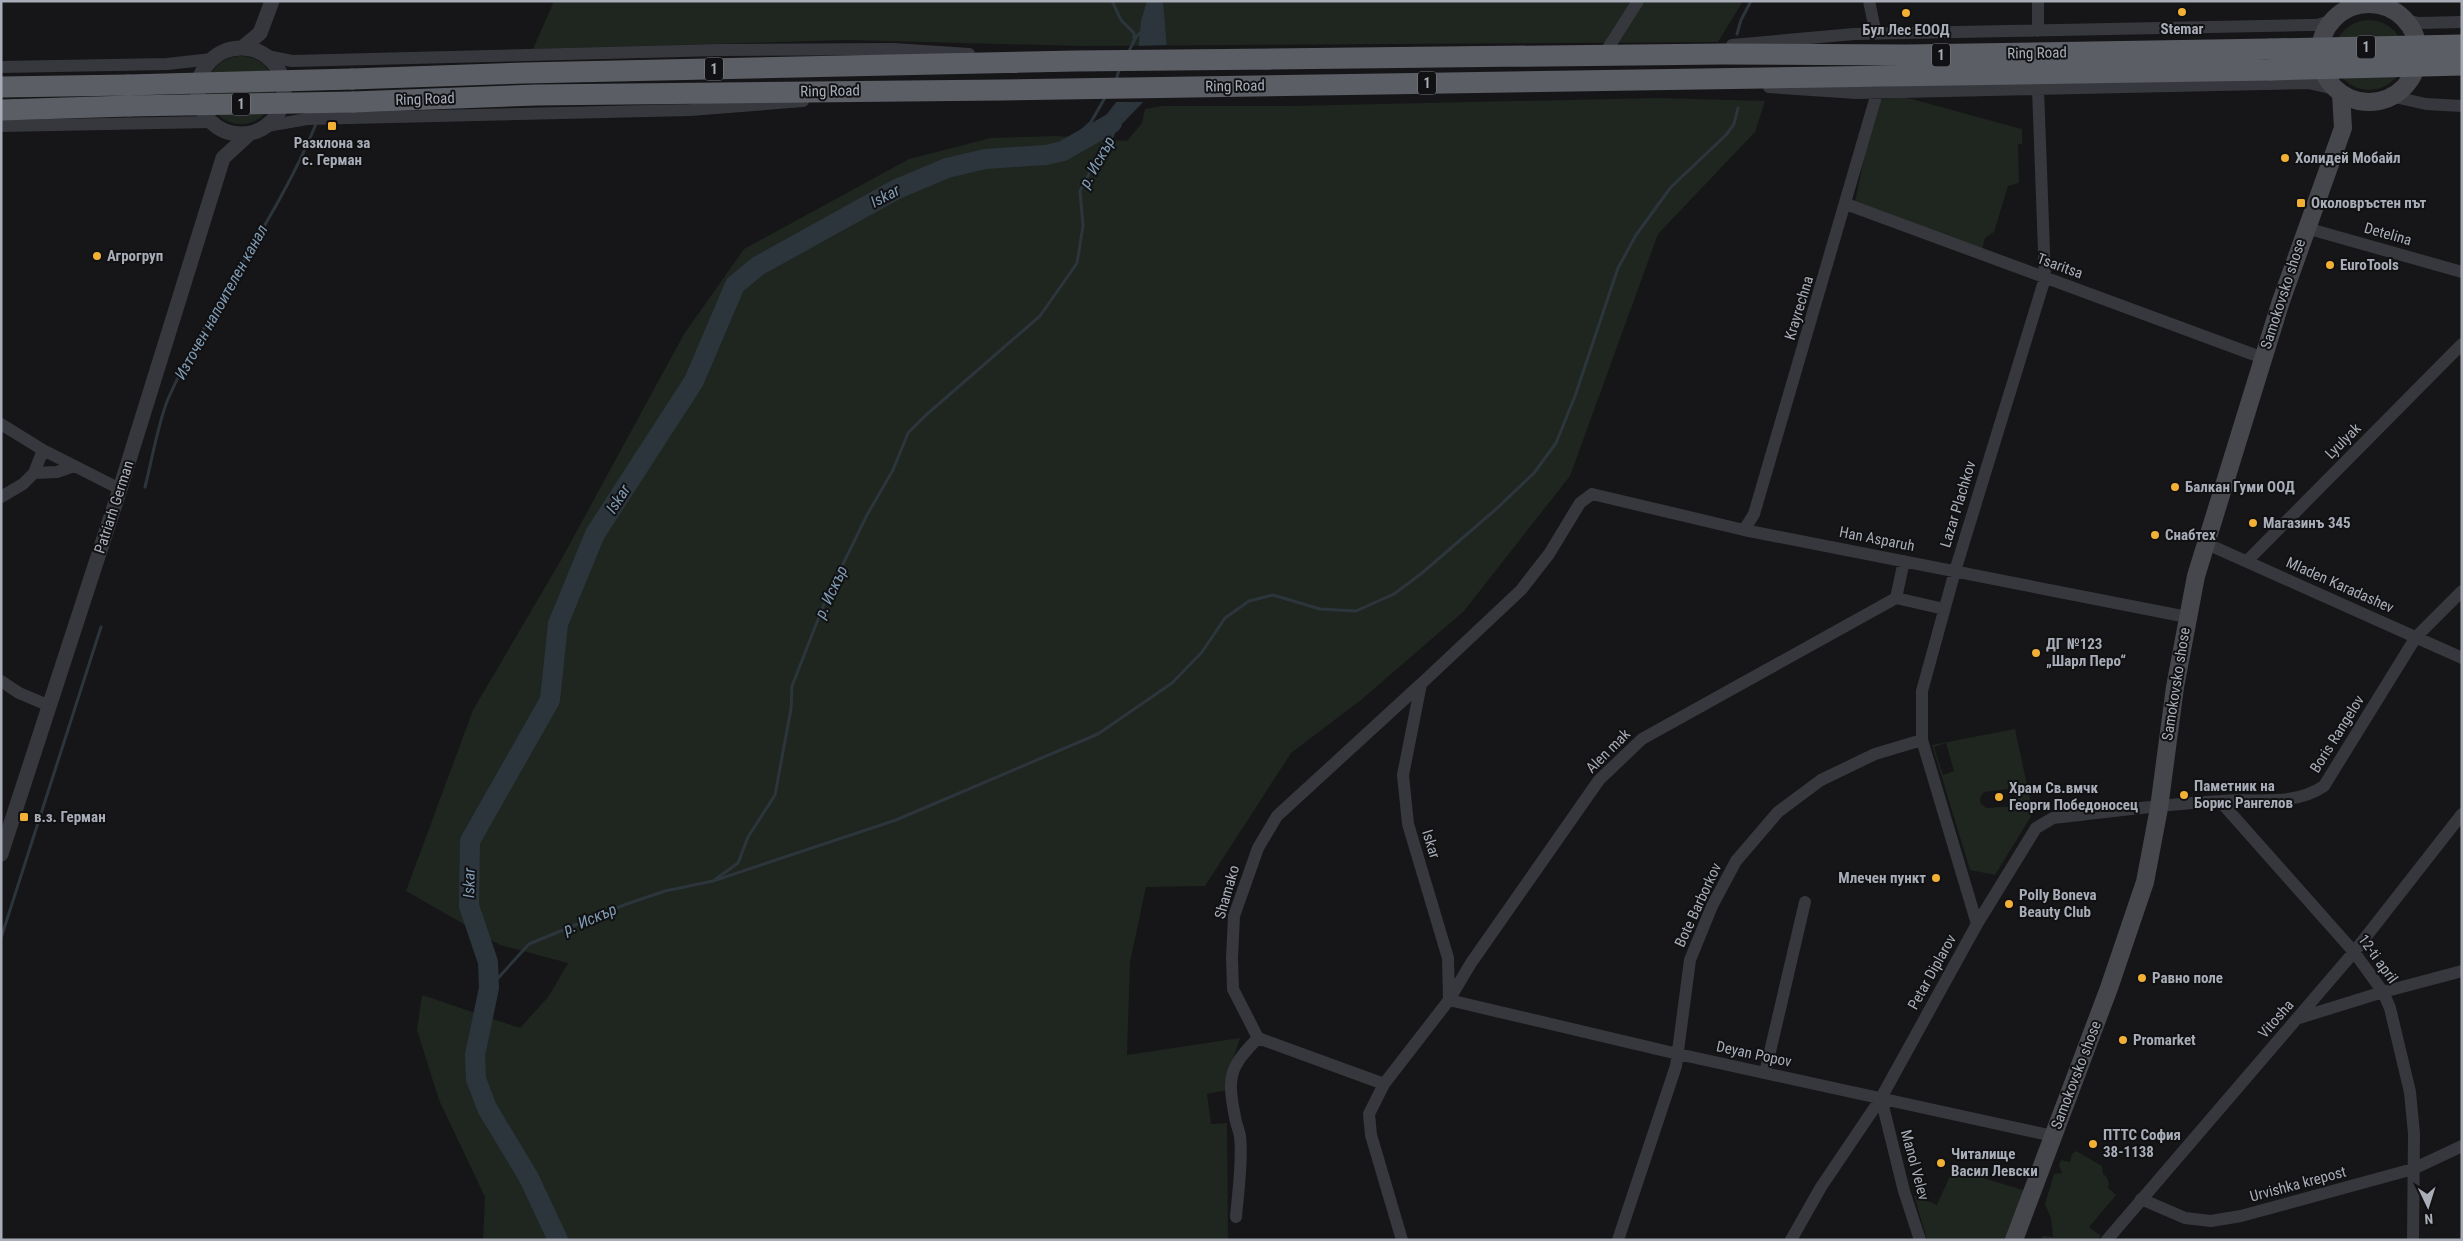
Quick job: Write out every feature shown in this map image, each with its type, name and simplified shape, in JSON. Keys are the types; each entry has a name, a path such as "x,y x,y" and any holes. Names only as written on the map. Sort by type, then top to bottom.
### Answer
{"highway":[{"name":"Ring Road","path":"1,87 352,79 544,72 1076,61 1607,56 1906,56 2462,45"},
{"name":"Ring Road","path":"1,110 353,102 536,95 1002,90 1660,79 1900,78 2462,65"}],"main road":[{"path":"2363,3 2382,5 2396,11 2418,44 2416,66 2405,87 2390,98 2371,102 2361,102 2338,91 2323,69 2320,50 2324,34 2334,20 2347,10 2363,3"},
{"name":"Samokovsko shose","path":"2338,91 2343,128"},
{"name":"Samokovsko shose","path":"2014,1240 2145,882 2159,808 2187,617 2204,543 2306,228 2343,128 2371,102"}],"street":[{"path":"242,48 260,33 272,1"},
{"path":"1607,56 1638,1"},
{"path":"1869,1 1876,34"},
{"path":"2038,1 2038,31"},
{"path":"2396,11 2419,23 2462,22"},
{"name":"Ring Road","path":"1607,56 1876,34 2318,25 2334,20"},
{"path":"260,33 265,56 276,66 282,76 284,92 279,112 267,126"},
{"path":"1002,90 820,100 690,110 307,119 267,126 249,134 223,158 213,125 200,105 197,93 200,78 212,59 226,50 242,48 265,56 292,61 709,51 892,49 1076,61"},
{"path":"1,68 174,64 212,59"},
{"name":"Ring Road","path":"1660,79 1856,93 2308,83 2338,91"},
{"name":"Lazar Plachkov","path":"1977,924 1922,740 1922,690 1955,571 2045,278 2038,89"},
{"name":"Krayrechna","path":"1744,530 1754,514 1877,93"},
{"path":"2390,98 2426,104 2462,106"},
{"path":"1,126 213,125 235,134 249,134"},
{"name":"Patriarh German","path":"1,854 120,489 223,158"},
{"name":"Tsaritsa","path":"1846,204 2263,358"},
{"name":"Detelina","path":"2306,228 2462,272"},
{"name":"Lyulyak","path":"2248,561 2462,344"},
{"path":"1,424 43,450 120,489"},
{"path":"1,497 22,484 34,473 43,450"},
{"path":"34,473 52,473 74,466"},
{"name":"Han Asparuh","path":"1421,684 1521,590 1549,554 1580,503 1592,494 1744,530 2187,617"},
{"name":"Mladen Karadashev","path":"2204,543 2462,658"},
{"path":"1904,561 1896,598 1944,609"},
{"name":"Boris Rangelov","path":"2159,808 2220,801 2289,800 2302,797 2324,786 2416,637 2462,592"},
{"name":"Alen mak","path":"1449,1000 1471,963 1599,780 1642,739 1896,598"},
{"path":"1,681 19,693 50,706"},
{"name":"Iskar","path":"1421,684 1402,775 1408,824 1448,958 1449,1000"},
{"name":"Shamako","path":"1258,1038 1233,989 1232,958 1234,916 1258,848 1277,816 1421,684"},
{"name":"Bote Barborkov","path":"1618,1240 1676,1066 1690,960 1712,906 1736,861 1778,812 1821,780 1874,754 1922,740"},
{"name":"12-ti april","path":"2220,801 2354,952 2383,992 2390,1008 2410,1092 2414,1134 2413,1240"},
{"name":"Petar Diplarov","path":"1791,1240 1821,1187 1881,1098 1977,924 2036,828 2053,818 2159,808"},
{"name":"Vitosha","path":"2107,1240 2354,952 2462,814"},
{"path":"1765,1073 1805,902"},
{"path":"2297,1019 2383,992 2462,971"},
{"path":"1402,1240 1371,1135 1369,1114 1384,1084 1449,1000"},
{"name":"Deyan Popov","path":"1449,1000 1678,1054 2053,1136"},
{"path":"1236,1217 1240,1135 1235,1120 1230,1088 1234,1067 1240,1057 1258,1038 1384,1084"},
{"name":"Manol Velev","path":"1881,1098 1904,1191 1920,1240"},
{"name":"Urvishka krepost","path":"2141,1199 2184,1218 2211,1221 2241,1216 2413,1169 2462,1146"}],"shaded area":[{"path":"554,1 1743,1 1718,42 1081,46 847,40 533,49"},
{"path":"1147,1 1163,1 1167,50 1150,95 1121,125 1089,137 1132,82 1137,65 1141,21"},
{"path":"2376,20 2389,26 2398,35 2402,41 2404,55 2402,69 2394,80 2383,88 2362,90 2355,88 2344,80 2336,69 2334,48 2336,41 2344,30 2355,22"},
{"path":"241,56 254,59 265,66 272,77 275,90 272,103 265,114 254,121 241,124 228,121 217,114 210,103 207,90 210,77 217,66 228,59"},
{"path":"1904,97 2022,129 2022,144 2018,144 2019,183 2008,186 1994,232 1985,238 1982,249 1855,202 1876,100"},
{"path":"1657,98 1765,101 1755,132 1658,234 1570,476 1464,611 1361,700 1291,753 1205,886 1146,887 1130,962 1127,1055 1240,1038 1232,1062 1227,1090 1207,1094 1211,1124 1227,1123 1228,1240 483,1240 485,1197 439,1100 417,1030 422,995 520,1028 549,996 568,963 500,945 406,891 473,710 561,560 684,334 744,249 909,159 991,138 1057,136 1127,141 1142,123 1145,109 1162,106 1291,106"},
{"path":"2015,729 2033,813 1995,875 1970,870 1932,745","holes":["1946,743 1954,771 1943,775 1934,747","2014,785 2017,806 1987,808 1981,804 1980,798 1984,792 2008,789 2008,786"]},
{"path":"2076,1151 2102,1166 2103,1174 2108,1180 2108,1188 2116,1195 2089,1227 2101,1236 2098,1240 2040,1240 2043,1236 2053,1237 2051,1218 2045,1204 2054,1174 2062,1173 2059,1165 2061,1160 2070,1162 2072,1154"},
{"path":"1953,1169 2026,1191 2006,1240 1927,1240 1914,1195 1937,1205"}],"pier":[{"path":"1170,45 1166,73 1148,102 1114,102 1129,81 1135,64 1136,46"}],"waterway":[{"path":"1112,1 1121,20 1134,33 1134,38"},
{"path":"1737,34 1741,20 1751,1"},
{"path":"1128,53 1136,37 1142,31"},
{"path":"1116,80 1120,67"},
{"path":"1063,151 1069,142 1091,122 1106,96"},
{"path":"713,881 896,820 1098,734 1172,683 1202,652 1225,618 1249,601 1273,595 1320,609 1356,611 1394,594 1422,573 1495,510 1534,473 1556,443 1575,396 1618,268 1636,235 1671,187 1726,135 1734,124 1738,108"},
{"name":"Iskar","path":"558,1240 529,1178 487,1108 476,1079 475,1055 489,988 488,962 469,906 470,841 550,700 558,624 595,534 694,381 735,285 758,266 897,189 947,168 985,159 1046,155 1063,151 1112,123"},
{"name":"р. Искър","path":"489,988 529,944 624,905 665,891 713,881 738,863 748,837 775,795 791,709 792,686 826,599 867,515 893,470 908,433 926,415 1040,316 1077,263 1083,226 1080,191 1103,147 1111,140 1117,123"},
{"name":"Източен напоителен канал","path":"145,487 158,430 168,399 203,329 282,194 316,124"},
{"name":"Източен напоителен канал","path":"1,938 101,627"}],"place":[{"name":"Stemar","path":"2182,12"},
{"name":"Бул Лес ЕООД","path":"1906,13"},
{"name":"Разклона за с. Герман","path":"332,126"},
{"name":"Холидей Мобайл","path":"2285,158"},
{"name":"Околовръстен път","path":"2301,203"},
{"name":"Агрогруп","path":"97,256"},
{"name":"EuroTools","path":"2330,265"},
{"name":"Балкан Гуми ООД","path":"2175,487"},
{"name":"Магазинъ 345","path":"2253,523"},
{"name":"Снабтех","path":"2155,535"},
{"name":"ДГ №123 „Шарл Перо“","path":"2036,653"},
{"name":"Паметник на Борис Рангелов","path":"2184,795"},
{"name":"Храм Св.вмчк Георги Победоносец","path":"1999,797"},
{"name":"в.з. Герман","path":"24,817"},
{"name":"Млечен пункт","path":"1936,878"},
{"name":"Polly Boneva Beauty Club","path":"2009,904"},
{"name":"Равно поле","path":"2142,978"},
{"name":"Promarket","path":"2123,1040"},
{"name":"ПТТС София 38-1138","path":"2093,1144"},
{"name":"Читалище Васил Левски","path":"1941,1163"}]}
